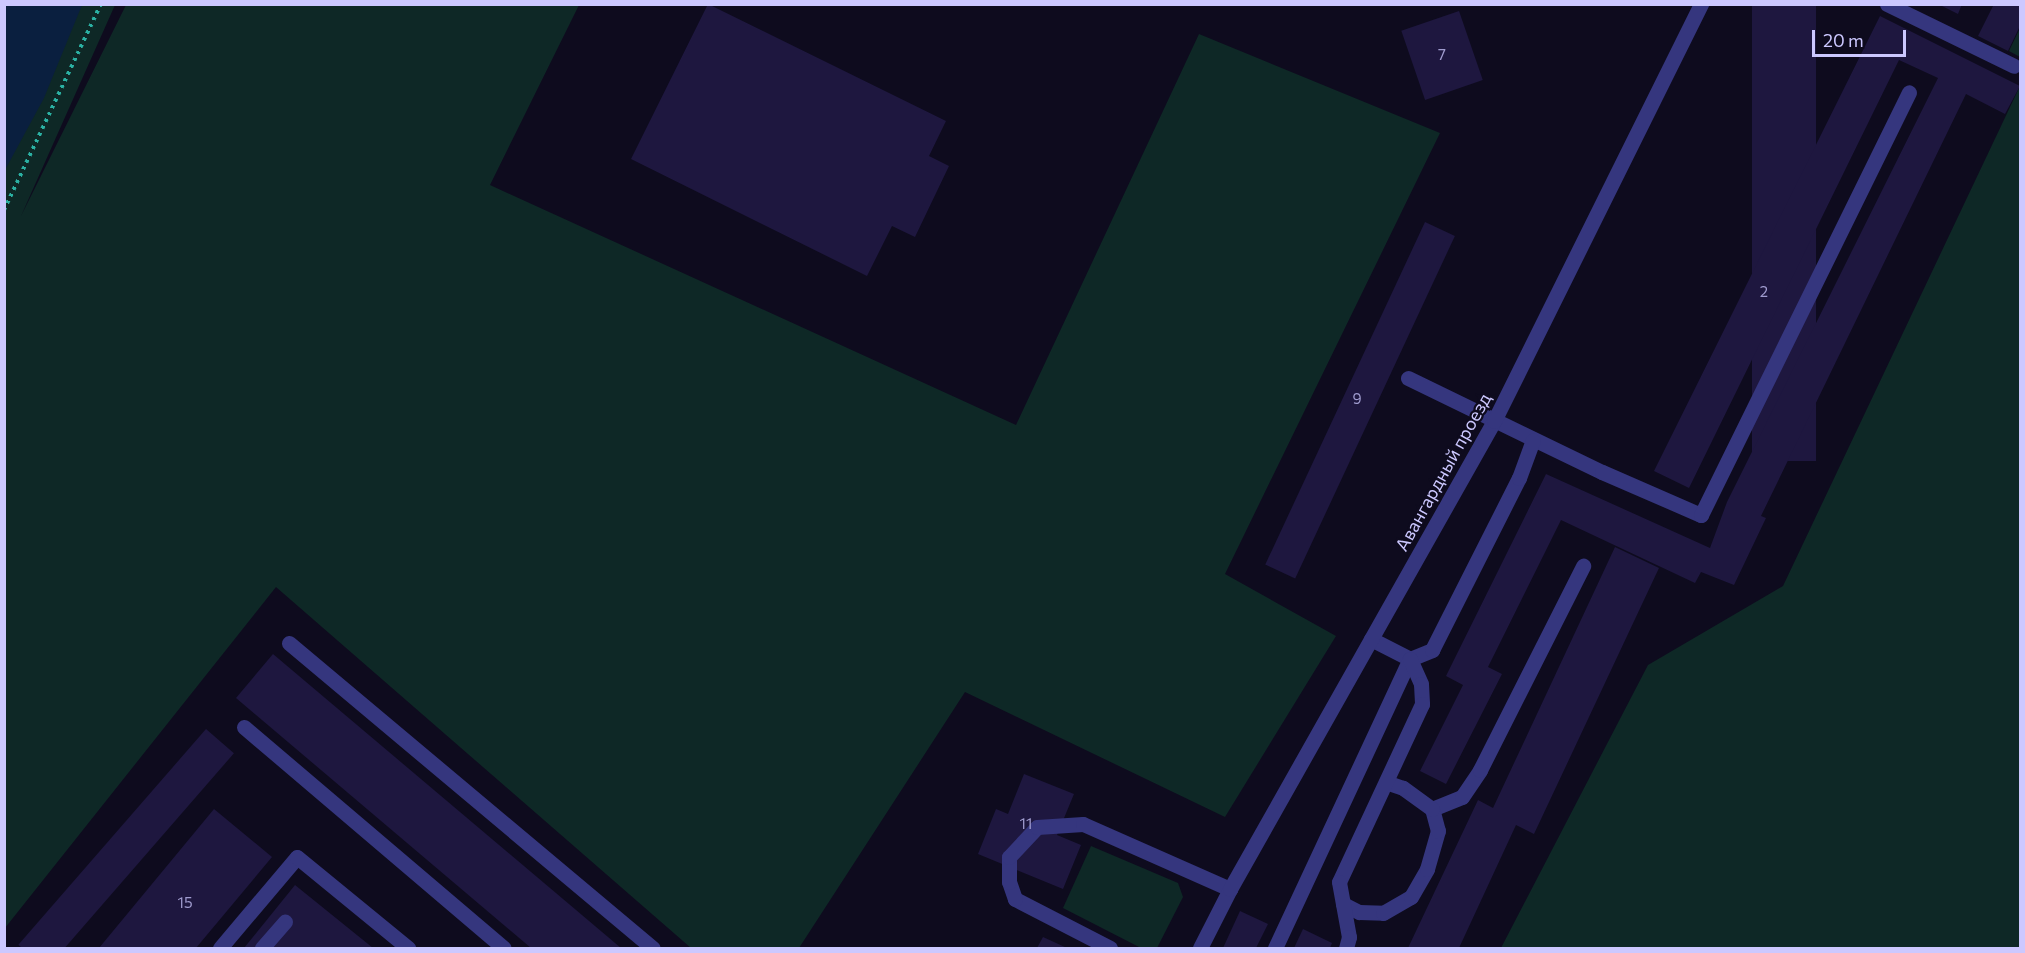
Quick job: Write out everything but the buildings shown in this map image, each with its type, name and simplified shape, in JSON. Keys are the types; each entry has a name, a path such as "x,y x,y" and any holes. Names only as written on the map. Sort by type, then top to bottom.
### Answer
{"street":[{"name":"Авангардный проезд","path":"1200,948 1230,889 1494,421 1701,4"},
{"path":"1887,4 2014,66"},
{"path":"1408,378 1533,440 1701,515 1909,92"},
{"path":"1275,948 1410,658 1432,650 1519,478 1533,440"},
{"path":"1432,809 1462,797 1480,770 1583,566"},
{"path":"1346,948 1349,937 1339,882 1422,704 1421,684 1410,658 1371,639"},
{"path":"289,643 653,948"},
{"path":"244,727 504,948"},
{"path":"1343,904 1359,912 1383,913 1411,897 1427,869 1438,831 1432,809 1403,788 1386,782"},
{"path":"1110,948 1015,899 1009,882 1009,857 1037,827 1083,824 1230,889"},
{"path":"220,948 297,857 408,948"},
{"path":"262,948 285,922"}],"path":[{"path":"4,210 100,4"}],"green space":[{"path":"5,5 115,5 21,216 126,5 579,5 490,185 1016,425 1199,34 1440,133 1225,574 1336,636 1225,817 965,692 799,948 691,948 276,587 5,928"},
{"path":"2020,28 2020,57 2009,51"},
{"path":"2020,86 2020,948 1501,948 1648,665 1783,586"},
{"path":"1091,846 1178,883 1183,897 1157,948 1141,948 1063,908"}],"water":[{"path":"5,4 82,5 44,98 5,170"}]}
